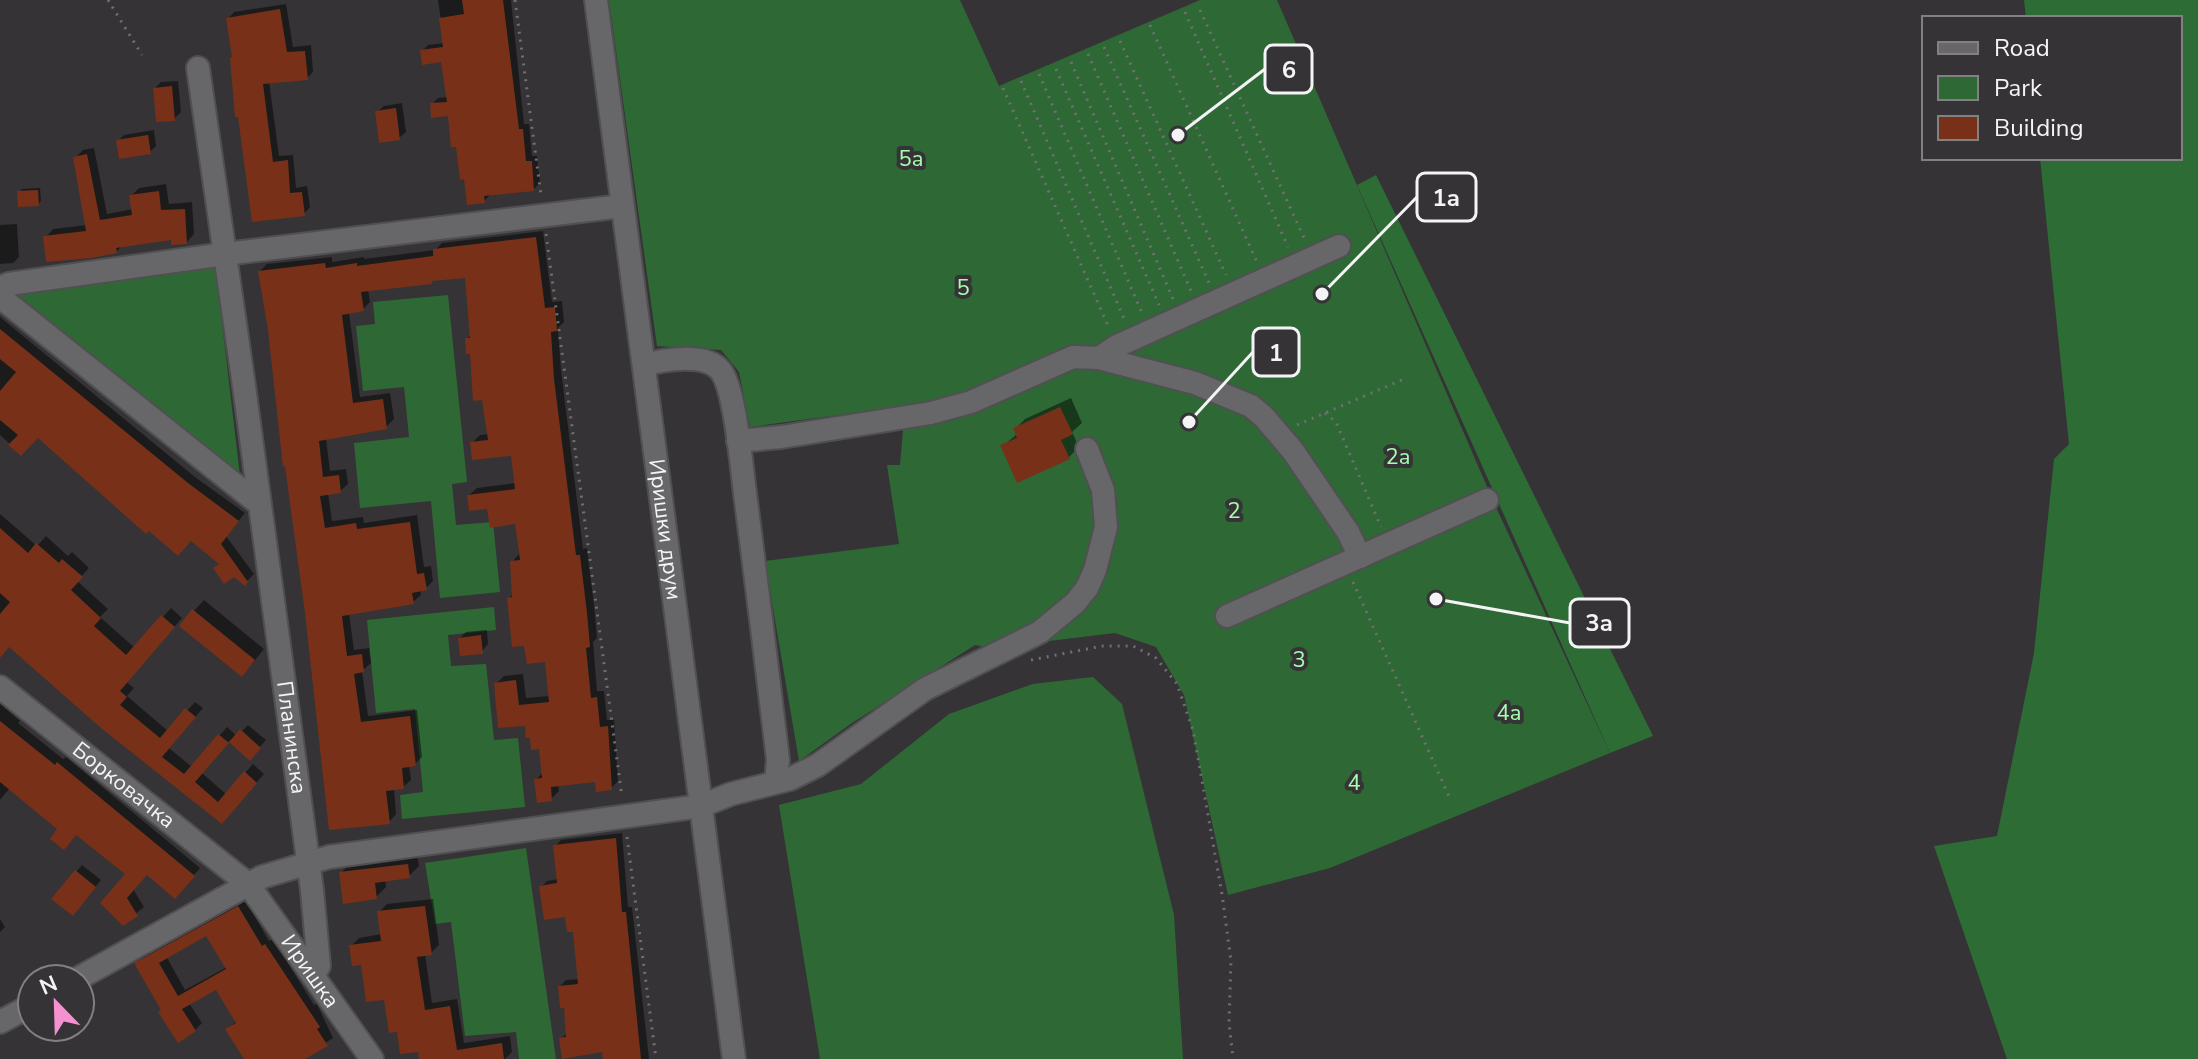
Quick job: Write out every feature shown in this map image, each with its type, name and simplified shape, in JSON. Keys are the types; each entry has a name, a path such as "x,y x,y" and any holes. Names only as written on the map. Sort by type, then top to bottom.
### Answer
{"street":[{"name":"Иришки друм","path":"596,0 734,1059"},
{"name":"Планинска","path":"198,68 307,863 319,966 313,975"},
{"path":"0,291 1,287 9,284 225,254 622,206"},
{"path":"738,441 931,413 971,402 1073,357 1166,324 1339,246"},
{"path":"0,297 203,461 258,500"},
{"path":"1166,324 1157,372 1238,399 1264,417 1279,433 1348,532 1352,560"},
{"path":"645,365 703,361 714,364 723,373 728,386 738,441 778,760 776,782"},
{"path":"96,968 275,872 329,857 701,806 818,765 925,689 1040,632 1075,603 1087,588 1095,570 1106,527 1103,490 1087,449"},
{"path":"1227,616 1487,500"},
{"name":"Борковачка","path":"0,687 248,884"},
{"name":"Иришка","path":"248,884 372,1059"}],"path":[{"path":"108,0 142,55"},
{"path":"515,0 656,1059"},
{"path":"1200,10 1304,262"},
{"path":"1185,12 1304,262"},
{"path":"1150,25 1265,280"},
{"path":"1120,41 1166,324"},
{"path":"1104,47 1166,324"},
{"path":"1088,54 1166,324"},
{"path":"1071,62 1166,324"},
{"path":"1056,69 1166,324"},
{"path":"1039,74 1166,324"},
{"path":"1021,81 1166,324"},
{"path":"1003,88 1166,324"},
{"path":"1279,433 1404,379"},
{"path":"1325,413 1336,422 1388,544"},
{"path":"1352,560 1451,801"},
{"path":"1028,660 1102,646 1133,646 1156,658 1177,684 1193,730 1222,894 1231,961 1229,1022 1233,1059"}],"green space":[{"path":"609,0 960,0 999,86 1200,0 1277,0 1494,503 1610,753 1330,868 1228,895 1184,695 1156,647 1115,633 990,648 975,645 852,723 799,761 765,561 899,544 887,465 900,465 905,406 750,427 739,372 721,350 657,346"},
{"path":"2024,0 2198,0 2198,1059 2007,1059 1934,846 1997,836 2034,653 2054,459 2069,444 2040,160 2182,160 2182,16 2026,16"},
{"path":"1376,175 1653,736 1610,753 1357,185"},
{"path":"215,263 240,476 14,293"},
{"path":"448,295 467,482 452,484 456,525 493,522 500,592 440,598 431,501 360,508 354,443 409,437 404,387 363,391 356,326 375,324 373,302"},
{"path":"494,607 496,630 448,635 451,666 486,664 494,740 518,738 525,807 402,819 400,795 423,792 415,709 376,713 367,620"},
{"path":"1093,677 1122,704 1174,915 1183,1059 820,1059 779,805 861,784 949,714 1033,684"},
{"path":"526,848 556,1059 519,1059 516,1032 465,1036 451,922 435,924 425,863"}],"building":[{"path":"462,0 503,0 519,129 523,129 526,161 532,161 534,191 484,196 485,203 467,205 456,147 451,147 448,116 431,118 430,103 447,102 441,62 422,65 420,50 443,47 439,18 464,14"},
{"path":"280,9 287,52 305,51 308,80 263,84 273,162 288,160 290,193 302,192 305,216 252,222 238,117 235,117 232,57 226,18"},
{"path":"172,86 175,121 156,122 153,88"},
{"path":"396,108 400,140 379,143 375,111"},
{"path":"148,135 151,154 119,159 116,140"},
{"path":"87,154 100,220 132,215 129,195 159,191 161,210 185,209 187,244 171,245 171,240 116,248 117,253 91,258 46,262 43,236 86,231 73,157"},
{"path":"38,190 39,206 18,207 17,191"},
{"path":"536,237 545,308 555,307 557,331 551,332 554,379 576,555 580,555 587,613 590,647 586,648 591,698 597,697 600,727 608,726 612,790 596,792 595,782 551,787 552,801 537,803 534,779 542,778 539,749 531,750 525,726 498,728 494,683 516,680 519,705 549,702 545,662 527,664 524,646 512,647 507,598 512,597 510,561 520,560 515,524 490,528 487,509 469,511 467,495 515,489 511,456 472,460 470,442 488,440 482,400 473,401 470,354 466,354 465,338 470,338 465,278 432,281 432,284 361,292 364,311 342,315 353,403 383,399 387,429 319,441 323,477 339,475 341,493 320,496 325,528 356,523 357,529 410,522 417,574 424,573 427,590 412,593 414,604 342,616 347,656 362,654 364,672 354,674 361,722 410,716 416,766 402,768 404,789 386,791 390,824 329,830 305,613 258,271 325,263 326,268 357,263 357,266 433,256 433,249"},
{"path":"0,329 239,521 221,544 248,582 245,586 234,577 224,584 213,568 219,564 191,541 178,556 149,531 146,534 38,438 21,456 8,445 18,435 0,420 0,391 16,372 0,359"},
{"path":"1060,407 1073,434 1061,440 1070,459 1017,483 1000,445 1017,438 1013,428"},
{"path":"0,528 28,553 36,543 59,563 62,559 83,577 71,590 101,618 94,626 126,655 161,615 175,627 120,691 127,697 120,705 160,738 185,708 196,717 162,757 184,774 218,734 229,743 195,782 218,802 244,771 257,783 222,824 101,728 9,647 0,658 0,614 10,602 0,593"},
{"path":"192,609 255,660 242,677 179,626"},
{"path":"481,635 483,654 460,656 458,638"},
{"path":"0,721 55,765 57,762 195,876 175,899 147,875 127,898 138,916 123,926 100,903 125,874 76,835 64,850 50,839 57,829 0,782"},
{"path":"240,729 261,748 250,761 229,742"},
{"path":"616,838 641,1059 603,1059 602,1052 562,1059 559,1038 566,1037 564,1008 560,1008 558,986 578,984 573,932 567,932 565,917 544,920 539,886 557,883 553,845"},
{"path":"408,864 410,878 375,883 377,899 343,904 339,872"},
{"path":"75,870 96,887 73,916 51,899"},
{"path":"238,906 262,946 265,944 320,1027 317,1029 328,1046 305,1059 244,1059 225,1029 236,1023 216,990 182,1009 196,1031 178,1043 158,1012 161,1010 134,963","holes":["206,936 226,969 178,996 159,963"]},
{"path":"425,906 432,955 417,957 425,1010 450,1006 457,1050 502,1043 504,1059 419,1059 418,1052 400,1054 397,1032 389,1033 384,1000 366,1002 361,965 352,966 349,945 381,941 377,911"}],"place":[{"name":"6","path":"1178,135"},
{"name":"1a","path":"1322,294"},
{"name":"1","path":"1189,422"},
{"name":"3a","path":"1436,599"}],"park label":[{"name":"5a","path":"911,159"},
{"name":"5","path":"963,288"},
{"name":"2a","path":"1398,457"},
{"name":"2","path":"1234,511"},
{"name":"3","path":"1299,660"},
{"name":"4a","path":"1509,713"},
{"name":"4","path":"1354,783"}]}
